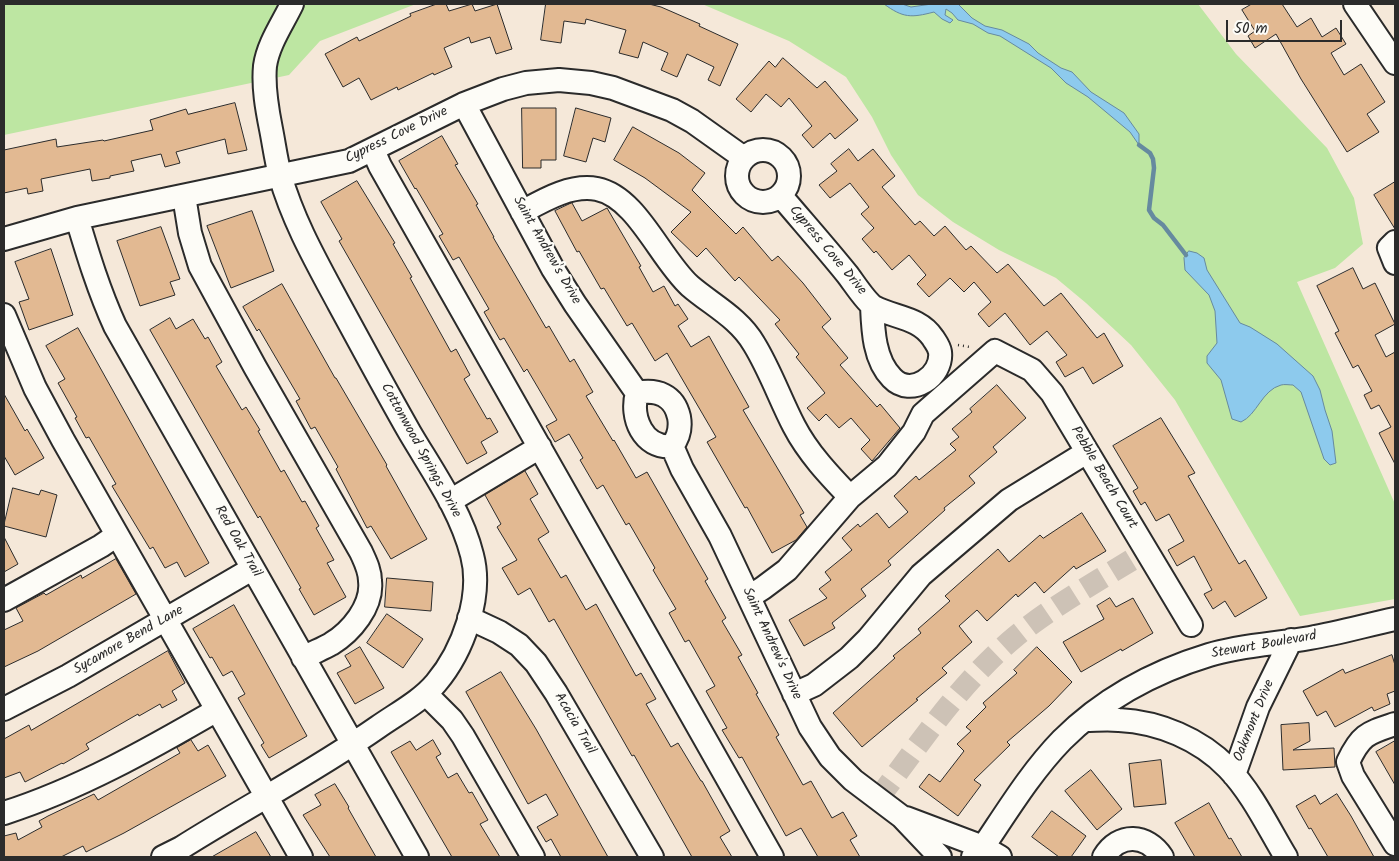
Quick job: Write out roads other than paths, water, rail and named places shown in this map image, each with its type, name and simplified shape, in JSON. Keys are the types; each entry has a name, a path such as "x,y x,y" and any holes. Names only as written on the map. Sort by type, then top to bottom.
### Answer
{"street":[{"name":"Cottonwood Springs Drive","path":"177,854 266,796 353,744 426,694 454,658 473,604 474,567 472,555 450,502 392,403 315,258 296,220 280,176 265,87 265,65 271,46 292,4"},
{"path":"1355,4 1395,63"},
{"name":"Cypress Cove Drive","path":"4,239 77,218 350,161 464,104 503,89 526,83 559,80 591,83 613,88 672,110 709,131 744,158"},
{"name":"Saint Andrew's Drive","path":"464,104 554,269 575,304 636,393"},
{"path":"373,150 380,166 772,857"},
{"name":"Cypress Cove Drive","path":"763,150 773,152 782,158 788,166 790,177 787,187 781,196 772,201 762,203 744,195 738,186 736,176 738,166 744,158 752,152 763,150"},
{"path":"522,212 546,199 574,189 598,189 611,194 623,202 634,214 668,262 690,286 717,305 742,328 754,343 802,440 812,456 850,497"},
{"path":"184,196 190,233 200,266 368,568 371,582 369,594 358,619 351,628 332,644 303,658"},
{"name":"Cypress Cove Drive","path":"781,196 872,306 908,318 931,335 939,348 941,359 938,368 930,377 915,386 899,384 892,378 884,368 875,337 872,306"},
{"name":"Red Oak Trail","path":"77,218 102,299 115,326 417,857"},
{"path":"1395,242 1389,248 1395,264"},
{"path":"4,314 35,388 301,857"},
{"name":"Pebble Beach Court","path":"923,414 995,351 1032,370 1052,393 1191,625"},
{"path":"749,597 787,570 850,497 887,466 914,432 923,414 915,386"},
{"path":"646,391 660,393 670,399 676,407 680,431 677,440 672,446 663,447 655,444 642,430 634,412 636,393 646,391"},
{"name":"Saint Andrew's Drive","path":"672,446 682,469 720,536 810,727 830,757 853,780 902,817"},
{"path":"450,502 540,447"},
{"path":"794,694 814,685 849,658 868,639 922,575 1009,500 1087,452"},
{"path":"4,600 117,535"},
{"name":"Sycamore Bend Lane","path":"4,709 68,676 252,569"},
{"name":"Acacia Trail","path":"469,618 506,636 519,645 536,662 652,857"},
{"name":"Stewart Boulevard","path":"985,854 1040,765 1063,739 1107,702 1128,688 1158,674 1210,655 1310,638 1395,619"},
{"name":"Oakmont Drive","path":"1234,775 1258,708 1291,640"},
{"path":"426,694 452,720 463,736 533,857"},
{"path":"4,813 73,788 217,710"},
{"name":"Oakmont Drive","path":"1085,720 1141,722 1178,734 1198,744 1215,756 1234,775 1255,804 1286,857"},
{"path":"1395,724 1368,733 1356,746 1348,762 1353,776 1395,844"},
{"path":"902,817 985,854"},
{"path":"902,817 940,857"},
{"path":"1104,857 1114,845 1125,840 1138,839 1150,843 1162,857"}],"water":[{"path":"884,4 902,4 911,7 932,4 958,4 972,18 985,26 1002,30 1029,44 1038,53 1061,68 1072,72 1091,92 1124,113 1139,134 1139,145 1130,132 1088,97 1066,83 1051,68 1000,36 988,33 973,24 958,20 946,9 945,15 953,20 950,23 934,12 907,16"},
{"path":"1189,251 1197,253 1204,258 1207,270 1240,323 1277,344 1313,376 1320,390 1332,431 1336,463 1330,465 1324,459 1301,392 1293,385 1282,385 1274,388 1264,397 1247,419 1241,422 1232,419 1221,380 1207,363 1207,356 1217,343 1215,311 1209,295 1185,270 1184,258"}],"waterway":[{"path":"1139,145 1150,153 1153,159 1154,168 1149,210 1186,255"}],"tunnel":[{"path":"878,799 959,693 995,655 1030,625 1146,551"}]}
